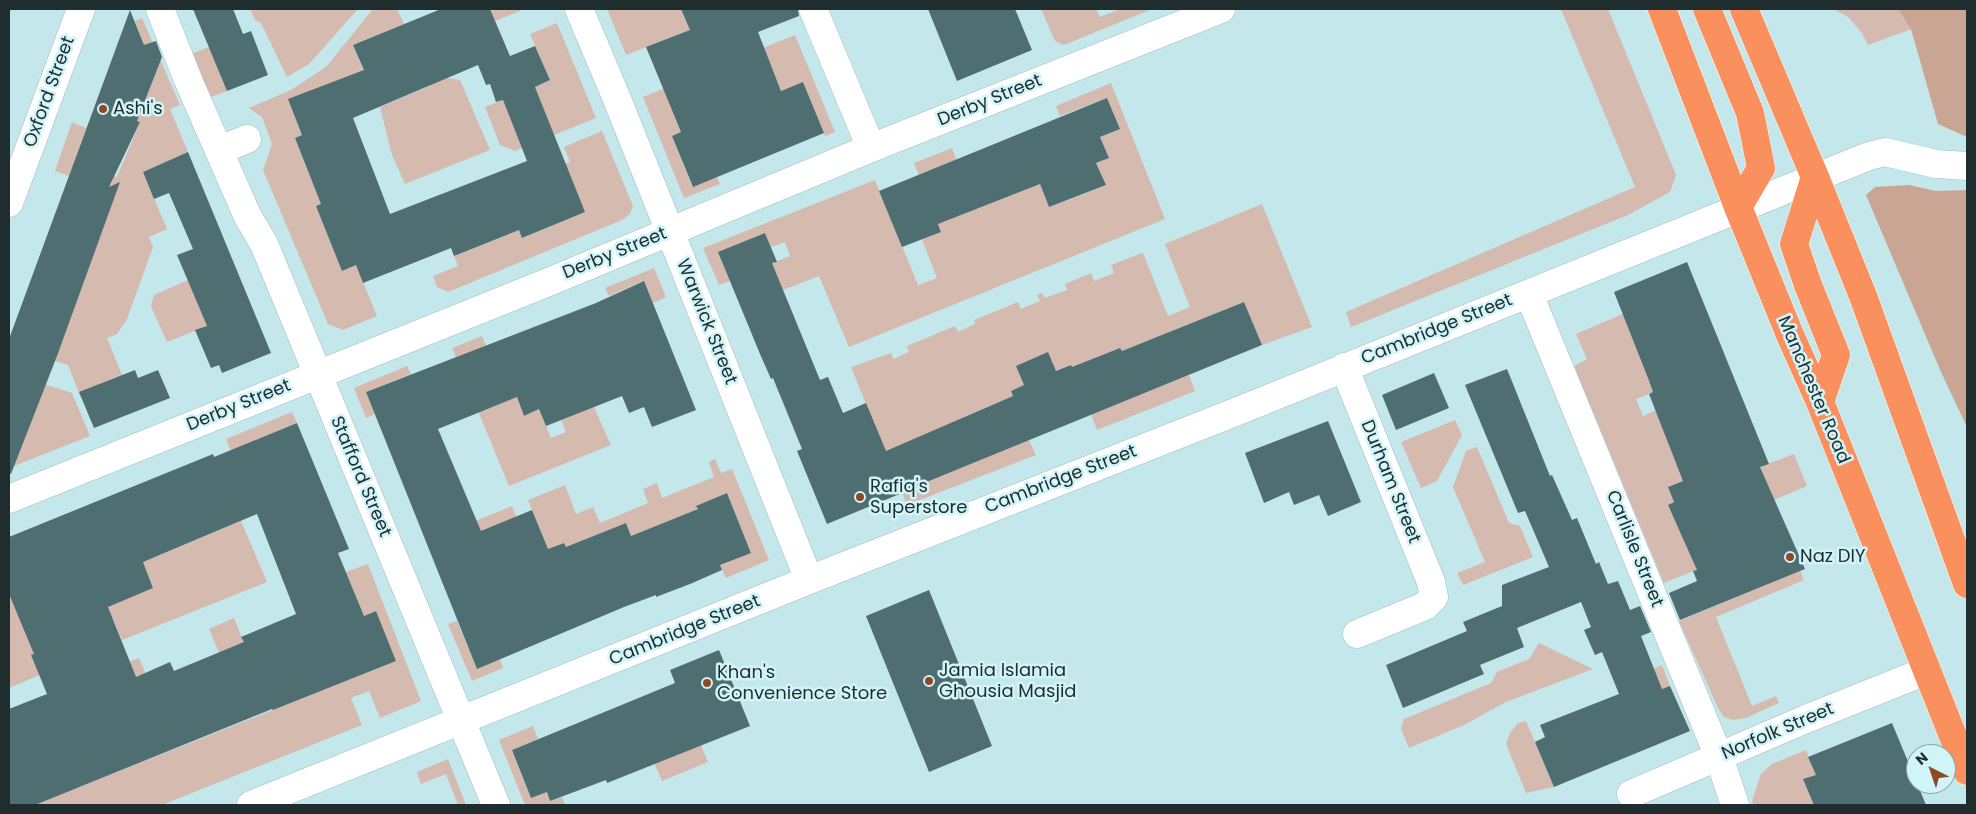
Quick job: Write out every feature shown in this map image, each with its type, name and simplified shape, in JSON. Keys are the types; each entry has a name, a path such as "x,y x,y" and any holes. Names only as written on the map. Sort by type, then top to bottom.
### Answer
{"highway":[{"name":"Manchester Road","path":"1662,9 1738,207 1781,314 1820,402 1967,771"},
{"path":"1707,9 1750,113 1761,168 1738,207"},
{"path":"1744,9 1863,296 1967,584"},
{"path":"1815,177 1794,244 1836,355 1820,402"}],"street":[{"name":"Oxford Street","path":"9,203 81,9"},
{"name":"Stafford Street","path":"160,9 189,82 247,215 264,244 496,805"},
{"name":"Warwick Street","path":"579,9 809,580"},
{"path":"813,9 871,148"},
{"name":"Derby Street","path":"9,499 670,232 1207,11"},
{"path":"220,150 247,138"},
{"name":"Cambridge Street","path":"251,805 809,580 1238,411 1529,294 1738,207 1869,156 1885,152 1936,164 1967,166"},
{"name":"Carlisle Street","path":"1529,294 1719,757 1735,805"},
{"name":"Durham Street","path":"1344,367 1431,582 1434,597 1426,606 1357,634"},
{"name":"Norfolk Street","path":"1630,794 1806,719 1926,671"}],"shaded area":[{"path":"250,9 358,9 309,64 287,77 261,23 255,20"},
{"path":"373,9 397,9 404,24 353,45 370,85 302,135 295,138 321,204 342,271 356,265 377,316 343,330 328,324 263,170 272,144 262,117 249,108 291,90 326,67"},
{"path":"490,9 519,9 520,11 495,21"},
{"path":"607,9 681,9 689,27 703,25 626,55"},
{"path":"1041,9 1096,9 1100,17 1120,9 1152,9 1064,45 1055,41"},
{"path":"1561,9 1608,9 1676,175 1670,192 1628,215 1351,327 1346,312 1635,187"},
{"path":"1834,9 1967,9 1868,45 1862,33 1848,17"},
{"path":"1898,9 1967,9 1967,137 1938,124 1911,29"},
{"path":"142,18 180,105 170,109 188,152 143,172 167,229 149,237 153,247 127,319 117,334 107,338 122,375 102,383 104,388 81,398 68,365 55,361 91,261 107,182 111,184 114,176 117,177 140,122 137,121 155,75 135,21"},
{"path":"557,23 596,118 554,135 535,87 550,80 530,34"},
{"path":"795,35 835,132 825,136 803,82 781,91 774,73 721,65"},
{"path":"217,44 218,68 227,91 208,98 191,54"},
{"path":"426,74 460,80 490,150 405,184 392,155 380,107 430,86"},
{"path":"700,74 671,107 681,132 672,136 692,186 717,177 720,184 684,198 643,97"},
{"path":"1111,83 1165,219 849,347 819,276 783,290 772,263 790,256 785,242 771,247 765,233 730,281 719,285 703,248 875,180 918,285 937,278 922,240 941,231 914,163 952,148 976,209 1040,184 1049,207 1079,196 1106,185 1096,163 1109,158 1100,137 1120,129 1107,98 1060,116 1056,106"},
{"path":"503,100 522,148 515,151 500,145 485,107"},
{"path":"72,122 86,128 69,176 55,171"},
{"path":"602,131 633,206 630,214 622,220 448,292 437,287 433,276 458,266 454,256 519,230 523,238 584,212 565,164 570,162 564,147"},
{"path":"1909,185 1936,191 1967,190 1967,427 1941,372 1866,195 1875,187"},
{"path":"1262,204 1312,327 1262,345 1244,302 1122,351 1120,348 1072,367 1071,365 1056,371 1048,353 1017,366 1024,385 1011,391 1013,396 964,418 1029,440 1036,455 907,505 851,367 891,353 894,359 909,352 907,346 955,326 958,332 975,324 974,320 1018,302 1021,309 1040,301 1037,295 1042,293 1045,298 1067,290 1065,284 1091,273 1094,281 1114,273 1111,265 1143,253 1168,316 1190,307 1165,244"},
{"path":"654,268 666,297 653,303 643,281 609,296 605,288"},
{"path":"188,280 207,326 167,342 151,306 154,295"},
{"path":"1625,313 1668,370 1648,378 1653,392 1636,399 1643,416 1680,400 1669,445 1676,464 1705,472 1668,487 1674,502 1668,505 1678,527 1735,554 1664,583 1574,366 1587,359 1576,334"},
{"path":"482,336 486,346 462,356 484,410 517,397 524,416 539,409 551,438 566,432 552,397 594,407 611,445 509,486 452,348"},
{"path":"407,366 411,374 366,392 375,414 366,418 354,388"},
{"path":"1189,375 1195,391 1097,430 1091,414"},
{"path":"44,384 72,393 90,436 9,468 9,460 18,456"},
{"path":"292,412 297,423 255,440 239,470 226,439"},
{"path":"1455,420 1462,435 1437,481 1421,488 1401,442"},
{"path":"1477,447 1509,523 1520,526 1533,557 1463,585 1457,573 1485,562 1453,487 1466,451"},
{"path":"1794,454 1807,486 1774,500 1760,467"},
{"path":"715,459 721,473 732,469 769,560 726,578 720,565 751,552 727,493 697,506 698,509 631,536 626,523 586,539 568,551 564,543 548,549 578,626 468,524 512,506 526,540 542,534 528,500 565,485 576,514 593,507 600,523 648,503 643,489 657,483 662,498 714,477 709,462"},
{"path":"241,521 267,582 122,640 113,619 92,628 40,675 9,688 10,597 17,613 141,593 153,587 136,545 153,558"},
{"path":"368,564 421,701 380,718 369,691 351,698 362,725 162,805 34,805 396,661 376,611 364,616 346,572"},
{"path":"1800,571 1804,580 1716,617 1752,706 1776,696 1779,703 1746,718 1733,720 1724,717 1718,708 1679,621"},
{"path":"234,618 244,643 226,669 209,629"},
{"path":"457,621 477,669 500,659 503,668 472,681 448,624"},
{"path":"1539,643 1593,669 1506,702 1464,725 1409,748 1401,729 1404,719 1491,683 1497,672 1529,659"},
{"path":"139,658 149,682 136,687 116,667"},
{"path":"1662,665 1670,686 1627,703 1619,683"},
{"path":"1526,721 1554,787 1526,793 1506,744 1510,733 1518,723"},
{"path":"533,726 538,739 512,750 531,798 547,792 550,801 562,797 565,805 525,805 499,740"},
{"path":"696,733 708,762 662,781 649,751"},
{"path":"1806,750 1816,775 1804,780 1839,801 1828,805 1754,805 1752,801 1761,774 1772,764"},
{"path":"448,759 466,805 458,805 446,774 421,784 417,772"}],"building":[{"path":"193,9 233,9 243,34 251,31 268,75 227,91"},
{"path":"441,9 490,9 510,56 535,46 550,80 535,87 585,212 522,238 519,230 454,256 451,248 363,283 356,265 342,271 316,206 321,204 295,138 302,135 288,99 364,70 353,45","holes":["478,65 486,85 490,84 496,102 503,100 527,161 390,214 353,118"]},
{"path":"681,9 798,9 799,16 758,32 781,91 803,82 824,133 693,187 672,136 681,132 646,47 690,30"},
{"path":"928,9 1015,9 1032,50 957,81"},
{"path":"130,10 144,45 156,41 162,57 137,121 140,122 109,187 120,182 57,356 11,474 9,473 9,339"},
{"path":"1107,98 1120,129 1100,137 1109,158 1096,163 1106,185 1049,207 1040,184 938,224 941,232 902,247 879,191"},
{"path":"188,152 271,353 222,373 219,365 211,368 195,330 207,326 177,255 193,249 169,193 154,199 143,172"},
{"path":"765,233 777,262 772,263 820,380 828,377 843,413 866,403 886,451 1013,396 1011,391 1024,385 1016,366 1048,352 1056,371 1071,365 1072,367 1120,348 1122,351 1244,302 1262,345 827,524 797,451 802,449 718,252"},
{"path":"1687,262 1769,464 1760,467 1805,569 1680,620 1669,593 1697,581 1693,571 1697,570 1668,505 1674,502 1668,487 1683,481 1649,394 1653,392 1648,378 1614,292"},
{"path":"644,281 696,410 652,427 644,407 629,413 622,396 546,426 539,409 524,416 517,397 438,429 481,531 532,510 548,549 564,543 566,547 626,523 631,536 698,509 696,506 727,493 751,553 720,565 722,570 690,584 624,607 477,669 366,392 596,303"},
{"path":"1507,369 1550,476 1552,475 1572,520 1577,518 1596,564 1599,562 1608,584 1618,581 1630,610 1640,606 1651,632 1641,636 1662,689 1670,686 1690,731 1554,787 1535,742 1545,737 1540,725 1619,694 1602,652 1595,655 1584,630 1591,627 1581,602 1517,628 1524,647 1480,665 1484,674 1403,708 1386,665 1467,631 1463,622 1502,606 1502,585 1549,567 1525,511 1518,513 1465,385"},
{"path":"135,370 138,378 158,370 170,398 94,428 79,392"},
{"path":"1434,373 1449,408 1396,430 1382,395"},
{"path":"1328,421 1361,502 1328,516 1319,495 1294,505 1289,492 1264,503 1245,453"},
{"path":"297,423 349,549 338,553 364,616 376,611 396,661 35,805 9,805 9,709 47,694 31,655 34,654 9,594 9,537 213,454 214,457","holes":["257,514 296,614 241,637 244,642 174,671 170,662 136,677 108,607 153,588 143,562"]},
{"name":"Jamia Islamia Ghousia Masjid","path":"929,590 992,746 929,772 866,616"},
{"path":"719,650 750,726 607,783 606,780 550,801 547,792 531,798 512,750 675,683 670,670"},
{"path":"1892,723 1906,757 1906,794 1921,794 1926,805 1814,805 1803,779 1816,775 1808,757"}],"place":[{"name":"Ashi's","path":"103,109"},
{"name":"Rafiq's Superstore","path":"860,497"},
{"name":"Naz DIY","path":"1790,557"},
{"name":"Jamia Islamia Ghousia Masjid","path":"929,681"},
{"name":"Khan's Convenience Store","path":"707,683"}]}
